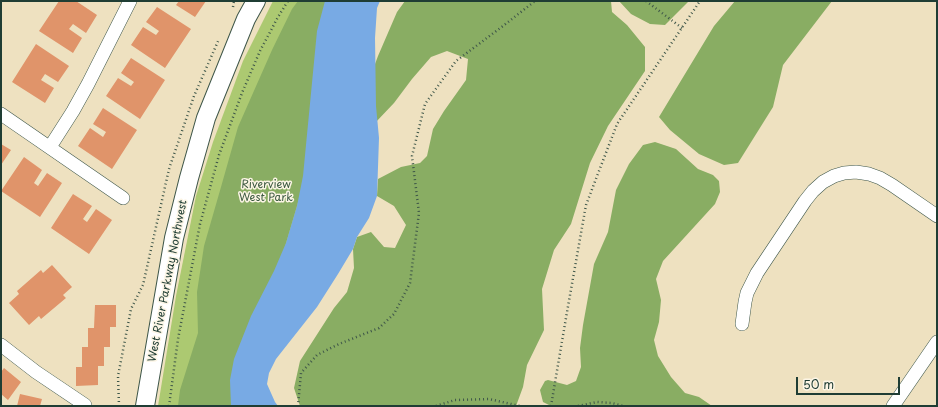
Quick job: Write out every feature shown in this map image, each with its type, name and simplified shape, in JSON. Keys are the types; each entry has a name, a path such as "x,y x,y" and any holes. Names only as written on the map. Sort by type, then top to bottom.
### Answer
{"main road":[{"name":"West River Parkway Northwest","path":"145,406 174,238 189,178 206,118 246,19 256,1"}],"street":[{"path":"50,147 88,84 130,1"},
{"path":"1,114 123,198"},
{"path":"742,324 747,293 757,273 805,201 823,182 844,173 856,172 869,174 892,185 937,216"},
{"path":"893,406 937,342"},
{"path":"1,345 36,372 85,405"}],"path":[{"path":"169,406 178,338 200,224 220,155 242,93 260,51 288,1"},
{"path":"298,406 301,373 317,355 339,344 379,328 394,314 410,283 419,213 412,156 425,104 456,61 535,1"},
{"path":"646,1 682,28"},
{"path":"551,406 586,205 617,124 700,1"},
{"path":"436,406 455,400 489,399 520,406"},
{"path":"578,406 597,402 612,403 623,406"}],"green space":[{"name":"Riverview West Park","path":"273,1 356,1 246,406 158,406 176,296 196,196 213,142 243,61"},
{"name":"Riverview West Park","path":"298,1 337,1 314,148 238,406 178,406 180,390 198,333 197,292 204,246 238,127 272,50 292,9"},
{"path":"405,1 611,1 612,12 627,25 645,47 645,71 608,126 590,163 571,224 554,250 542,289 544,330 527,365 523,387 516,406 300,406 294,388 300,361 334,308 347,292 354,268 353,249 357,237 371,232 384,247 395,248 406,225 394,206 377,196 378,179 401,167 420,163 427,156 433,129 466,80 468,59 447,51 431,57 394,103 375,123 363,96 397,12"},
{"path":"619,1 689,1 665,25 650,24 631,14"},
{"path":"735,1 832,1 783,65 773,107 738,163 724,165 699,154 670,130 659,117 714,26"},
{"path":"655,142 676,149 698,169 713,175 719,181 720,192 715,204 663,261 656,279 661,300 659,322 654,340 658,356 671,377 685,393 699,397 712,406 551,406 543,402 540,390 545,381 548,380 567,385 576,381 581,367 580,348 594,264 608,232 616,190 629,164 643,145"}],"water":[{"path":"325,1 380,1 377,8 375,38 376,106 379,138 377,196 369,218 357,237 353,249 338,274 317,307 276,359 269,373 267,384 278,406 231,406 230,380 234,359 251,316 274,271 286,243 297,206 303,176 317,31"}],"building":[{"path":"59,1 76,1 97,15 86,33 73,24 69,29 82,38 73,53 39,31"},
{"path":"179,1 206,1 195,17 176,5"},
{"path":"157,7 191,29 165,68 131,45 143,27 156,35 159,31 146,22"},
{"path":"36,44 69,66 58,82 45,74 41,80 54,88 45,103 12,82"},
{"path":"131,58 165,80 140,119 106,96 118,78 131,86 134,82 121,73"},
{"path":"103,108 137,130 112,169 78,146 90,128 103,137 106,132 93,124"},
{"path":"1,144 11,150 1,165"},
{"path":"24,157 42,170 34,183 38,186 47,173 62,183 40,217 1,191"},
{"path":"73,194 92,206 83,219 87,222 96,209 112,220 89,254 51,228"},
{"path":"52,265 72,287 63,295 66,298 41,319 39,316 29,325 9,303 19,294 17,291 41,270 43,273"},
{"path":"95,305 116,305 116,327 110,327 110,347 104,347 104,366 98,366 98,385 76,386 76,367 82,367 82,347 88,347 88,328 94,328"},
{"path":"4,368 21,382 8,400 1,394 1,372"},
{"path":"20,394 42,399 40,406 17,406"}]}
